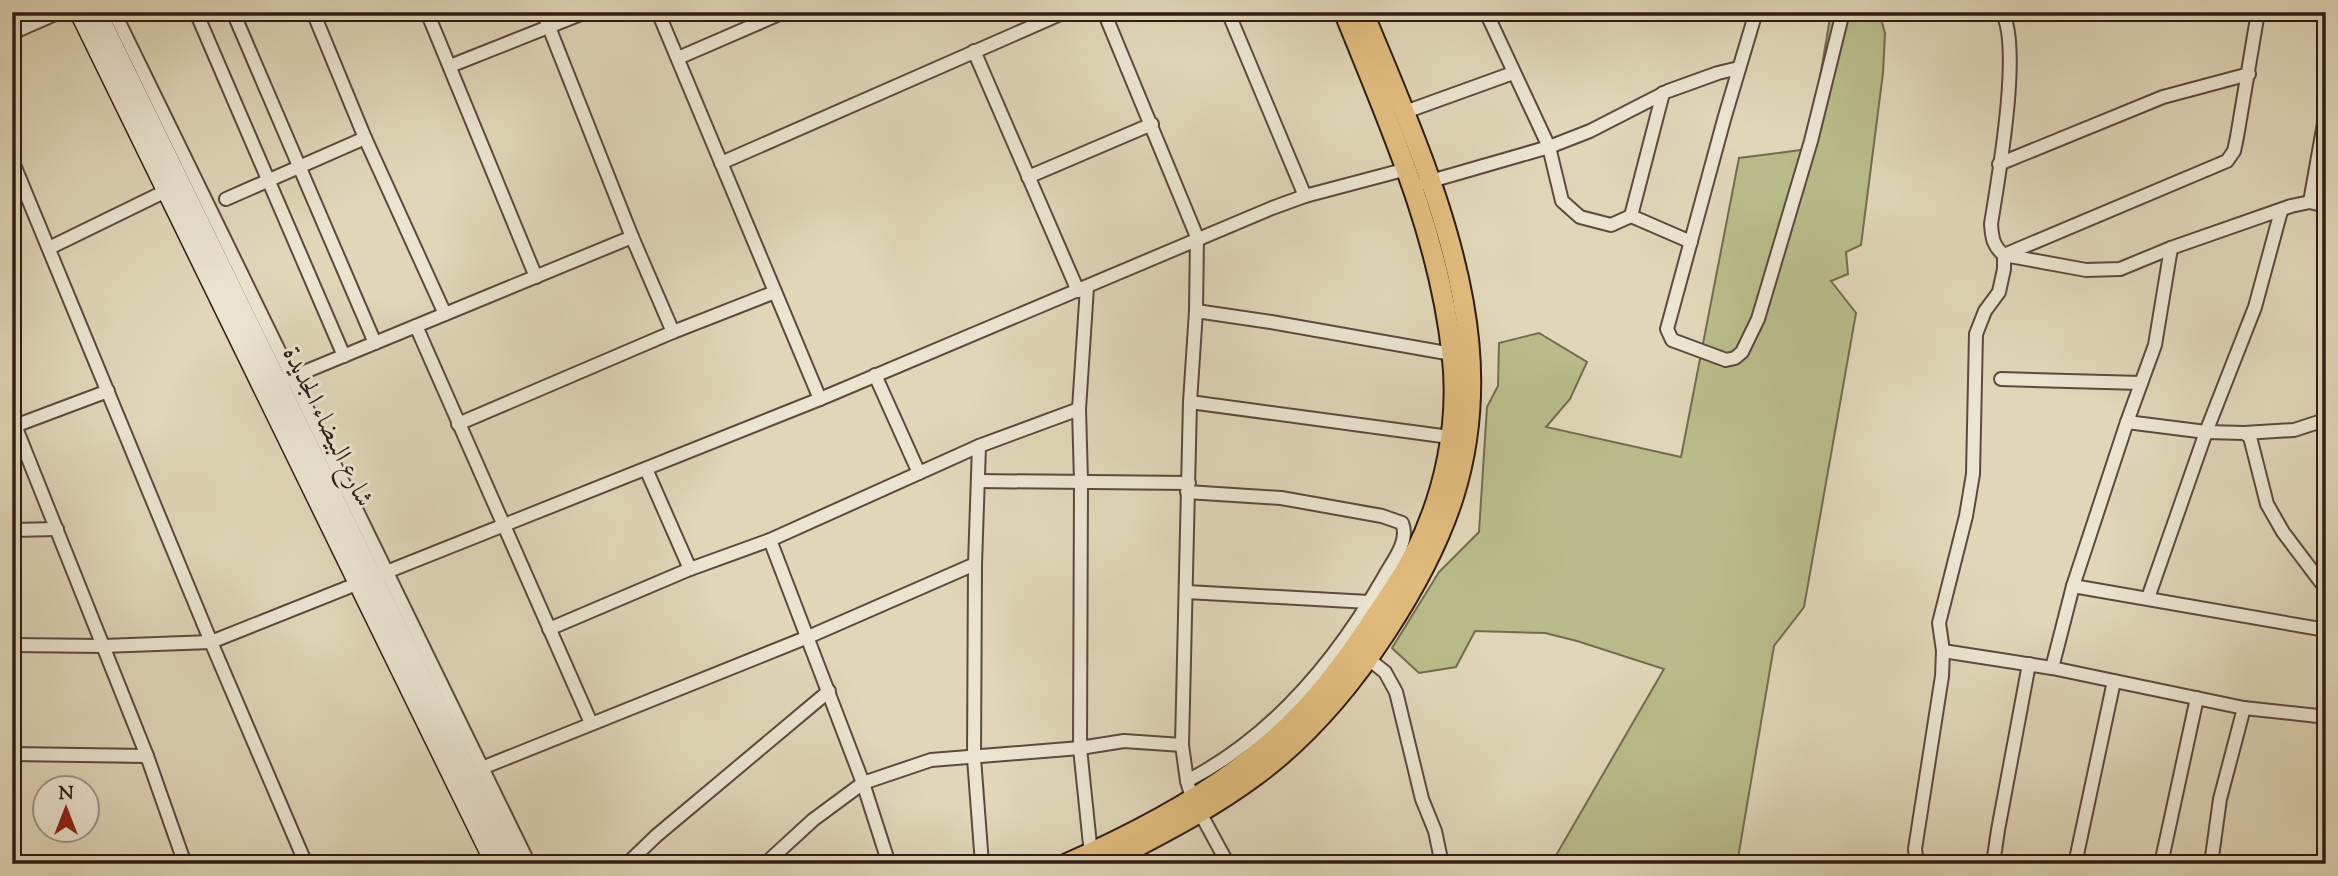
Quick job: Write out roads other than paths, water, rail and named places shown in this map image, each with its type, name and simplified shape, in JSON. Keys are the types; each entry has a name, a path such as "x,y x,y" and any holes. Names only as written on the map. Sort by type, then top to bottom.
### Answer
{"main road":[{"path":"1070,863 1095,860 1245,763 1286,729 1361,653 1383,607 1414,556 1433,532 1443,479 1459,438 1471,375 1465,311 1447,239 1417,179 1344,12"},
{"path":"1363,12 1405,112 1452,354 1454,410 1459,438"}],"street":[{"path":"12,33 60,12"},
{"name":"شارع البيضاء الجديدة","path":"79,12 174,187 285,380 373,578"},
{"name":"شارع البيضاء الجديدة","path":"97,12 174,187 373,578 513,864"},
{"path":"114,12 285,380 632,237"},
{"path":"196,12 344,356"},
{"path":"233,12 375,343"},
{"path":"313,12 365,138 445,314"},
{"path":"427,12 536,277"},
{"path":"542,12 673,332"},
{"path":"450,66 586,12"},
{"path":"659,12 820,398"},
{"path":"722,163 1065,12"},
{"path":"1104,12 1197,237 1196,311 1190,402 1182,745 1193,797 1228,864"},
{"path":"1228,12 1305,196"},
{"path":"1486,12 1549,148 1562,201 1580,217 1611,225 1631,216 1691,242"},
{"path":"1756,12 1668,329 1672,340 1726,360 1735,358 1742,352 1758,319 1811,141 1843,12"},
{"path":"2002,12 2008,25 2007,110 1992,241 1996,249 2004,255 2086,271 2120,269 2291,206 2310,202 2326,206"},
{"path":"2004,255 2227,161 2234,151 2258,12"},
{"path":"678,58 778,14"},
{"path":"974,51 1028,177 1082,289 1079,409 1080,748 1095,860"},
{"path":"12,645 103,646 211,642 646,469 1082,289 1197,237 1305,196 1417,179 1549,148 1590,131 1663,93 1739,68"},
{"path":"1405,112 1513,73"},
{"path":"1999,164 2163,97 2249,74"},
{"path":"1631,216 1663,93"},
{"path":"2310,202 2326,113"},
{"path":"1028,177 1152,124"},
{"path":"226,199 365,138"},
{"path":"12,160 301,863"},
{"path":"49,247 174,187"},
{"path":"2148,598 2206,432 2255,307 2281,211"},
{"path":"2052,668 2073,586 2155,345 2171,248"},
{"path":"1923,864 1916,857 1915,849 1942,676 1943,651 1939,624 1966,516 1973,474 1976,334 1985,311 1999,292 2004,255"},
{"path":"458,424 673,332 775,292"},
{"path":"1196,311 1452,354"},
{"path":"416,326 591,723"},
{"path":"875,375 919,473"},
{"path":"2001,379 2141,383"},
{"path":"108,391 13,424 147,756 185,864 169,864"},
{"path":"1190,402 1459,438"},
{"path":"2127,422 2206,432 2294,430 2325,421 2326,403"},
{"path":"549,629 690,569 770,540 979,446 1079,409"},
{"path":"2244,433 2250,438 2267,504 2283,532 2326,589"},
{"path":"979,446 975,564 974,758 982,864"},
{"path":"646,469 690,569"},
{"path":"978,481 1081,481 1188,487 1281,498 1382,516 1402,523 1404,534 1383,607 1292,703 1250,740 1204,772 1193,797"},
{"path":"12,530 57,529"},
{"path":"770,540 829,691 890,864"},
{"path":"469,774 808,637 975,564"},
{"path":"373,578 469,774 529,864"},
{"path":"2073,586 2326,630"},
{"path":"1187,592 1383,607"},
{"path":"1943,651 2052,668 2244,708 2318,716 2326,707"},
{"path":"1361,653 1385,672 1396,692 1422,799 1438,842 1442,864"},
{"path":"1993,864 2029,664"},
{"path":"2075,864 2114,681"},
{"path":"627,864 656,836 829,691"},
{"path":"2161,864 2197,698"},
{"path":"2211,864 2220,799 2244,708"},
{"path":"765,864 813,820 863,783 931,760 1080,748 1124,741 1182,745"},
{"path":"12,754 147,756"},
{"name":"شارع البيضاء الجديدة","path":"469,774 495,864"}]}
